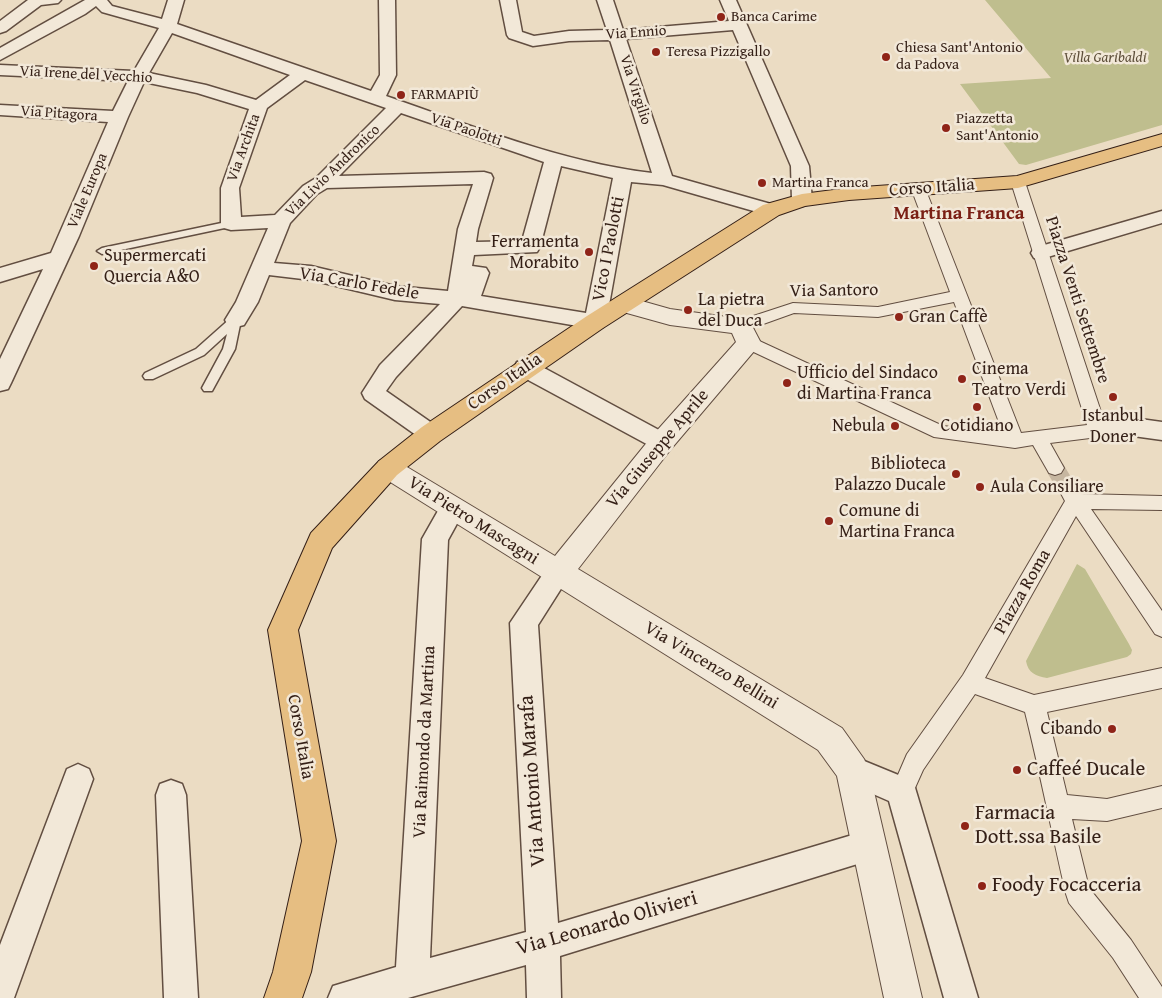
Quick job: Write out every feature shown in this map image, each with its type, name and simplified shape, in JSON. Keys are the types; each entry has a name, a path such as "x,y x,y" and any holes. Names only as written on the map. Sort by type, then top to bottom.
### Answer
{"main road":[{"name":"Corso Italia","path":"283,998 292,972 319,841 283,630 322,540 388,468 431,434 525,368 771,210 802,200 918,188 1018,182 1162,140"}],"street":[{"path":"9,3 62,0"},
{"name":"Via Irene del Vecchio","path":"0,55 80,12 95,0"},
{"path":"99,0 107,9 168,26"},
{"name":"Viale Europa","path":"0,383 59,257 119,118 139,76 168,26 176,0"},
{"path":"376,99 388,75 387,0"},
{"name":"Via Ennio","path":"508,0 516,35 533,41 569,36 618,35 739,25"},
{"name":"Via Virgilio","path":"605,0 664,180"},
{"path":"728,0 800,166 802,200"},
{"path":"0,28 48,1"},
{"name":"Via Paolotti","path":"168,26 554,159 622,175 664,180 771,210"},
{"name":"Via Irene del Vecchio","path":"0,70 139,76 200,89 259,106"},
{"name":"Via Archita","path":"231,224 230,188 259,106 303,74"},
{"name":"Via Livio Andronico","path":"236,320 247,302 281,221 310,190 323,182 398,106"},
{"name":"Via Pitagora","path":"0,110 119,118"},
{"path":"465,249 530,248 548,174 554,159"},
{"name":"Vico I Paolotti","path":"594,322 603,286 622,175"},
{"path":"323,182 484,178 468,229 456,300 388,371 372,393 431,434"},
{"name":"Piazza Venti Settembre","path":"1018,182 1098,430"},
{"path":"918,188 1016,441"},
{"path":"1041,253 1153,220 1162,237"},
{"path":"231,224 281,221"},
{"path":"0,275 59,257"},
{"name":"Via Carlo Fedele","path":"261,268 311,274 395,293 456,300"},
{"path":"461,272 479,273 469,301 594,322"},
{"name":"Via Santoro","path":"745,335 793,308 878,312 959,296"},
{"path":"624,304 745,335 940,432 1016,441 1098,430 1133,428 1162,431"},
{"name":"Via Giuseppe Aprile","path":"558,573 745,335"},
{"path":"525,368 662,442"},
{"path":"1038,438 1055,468"},
{"name":"Via Pietro Mascagni","path":"388,468 558,573"},
{"path":"1071,495 1162,503"},
{"path":"1071,495 1162,628"},
{"name":"Piazza Roma","path":"902,791 916,762 971,682 1071,495"},
{"name":"Via Raimondo da Martina","path":"412,979 435,539 452,509"},
{"name":"Via Vincenzo Bellini","path":"558,573 830,739 852,770 903,998"},
{"name":"Via Antonio Marafa","path":"544,998 543,944 524,623 558,573"},
{"path":"971,682 1001,695 1034,705 1162,678"},
{"path":"1034,705 1049,762 1057,806 1078,894 1122,949 1154,998"},
{"path":"852,770 902,791 961,998"},
{"path":"0,990 78,779"},
{"path":"171,795 181,998"},
{"path":"1057,806 1107,810 1162,797"},
{"name":"Via Leonardo Olivieri","path":"345,998 543,944 869,846"}],"lane":[{"path":"102,251 231,224"},
{"path":"149,376 200,352 236,320"},
{"path":"208,388 230,350 236,320"}],"green space":[{"name":"Villa Garibaldi","path":"985,0 1162,0 1162,125 1026,165 1019,164 960,84 1051,78"},
{"path":"1077,564 1085,569 1129,644 1132,650 1131,654 1127,657 1047,678 1039,676 1031,671 1026,661"}],"tunnel":[{"path":"1055,468 1067,488"}],"place":[{"name":"Banca Carime","path":"721,17"},
{"name":"Teresa Pizzigallo","path":"656,52"},
{"name":"Chiesa Sant'Antonio da Padova","path":"886,57"},
{"name":"FARMAPIÙ","path":"401,95"},
{"name":"Piazzetta Sant'Antonio","path":"946,128"},
{"name":"Martina Franca","path":"762,183"},
{"name":"Ferramenta Morabito","path":"589,252"},
{"name":"Supermercati Quercia A&O","path":"94,266"},
{"name":"La pietra del Duca","path":"688,310"},
{"name":"Gran Caffè","path":"899,317"},
{"name":"Cinema Teatro Verdi","path":"962,379"},
{"name":"Ufficio del Sindaco di Martina Franca","path":"787,383"},
{"name":"Istanbul Doner","path":"1113,397"},
{"name":"Cotidiano","path":"977,407"},
{"name":"Nebula","path":"895,426"},
{"name":"Biblioteca Palazzo Ducale","path":"956,474"},
{"name":"Aula Consiliare","path":"980,487"},
{"name":"Comune di Martina Franca","path":"829,521"},
{"name":"Cibando","path":"1112,729"},
{"name":"Caffeé Ducale","path":"1017,770"},
{"name":"Farmacia Dott.ssa Basile","path":"965,826"},
{"name":"Foody Focacceria","path":"982,886"}],"district":[{"name":"Martina Franca","path":"959,214"}]}
